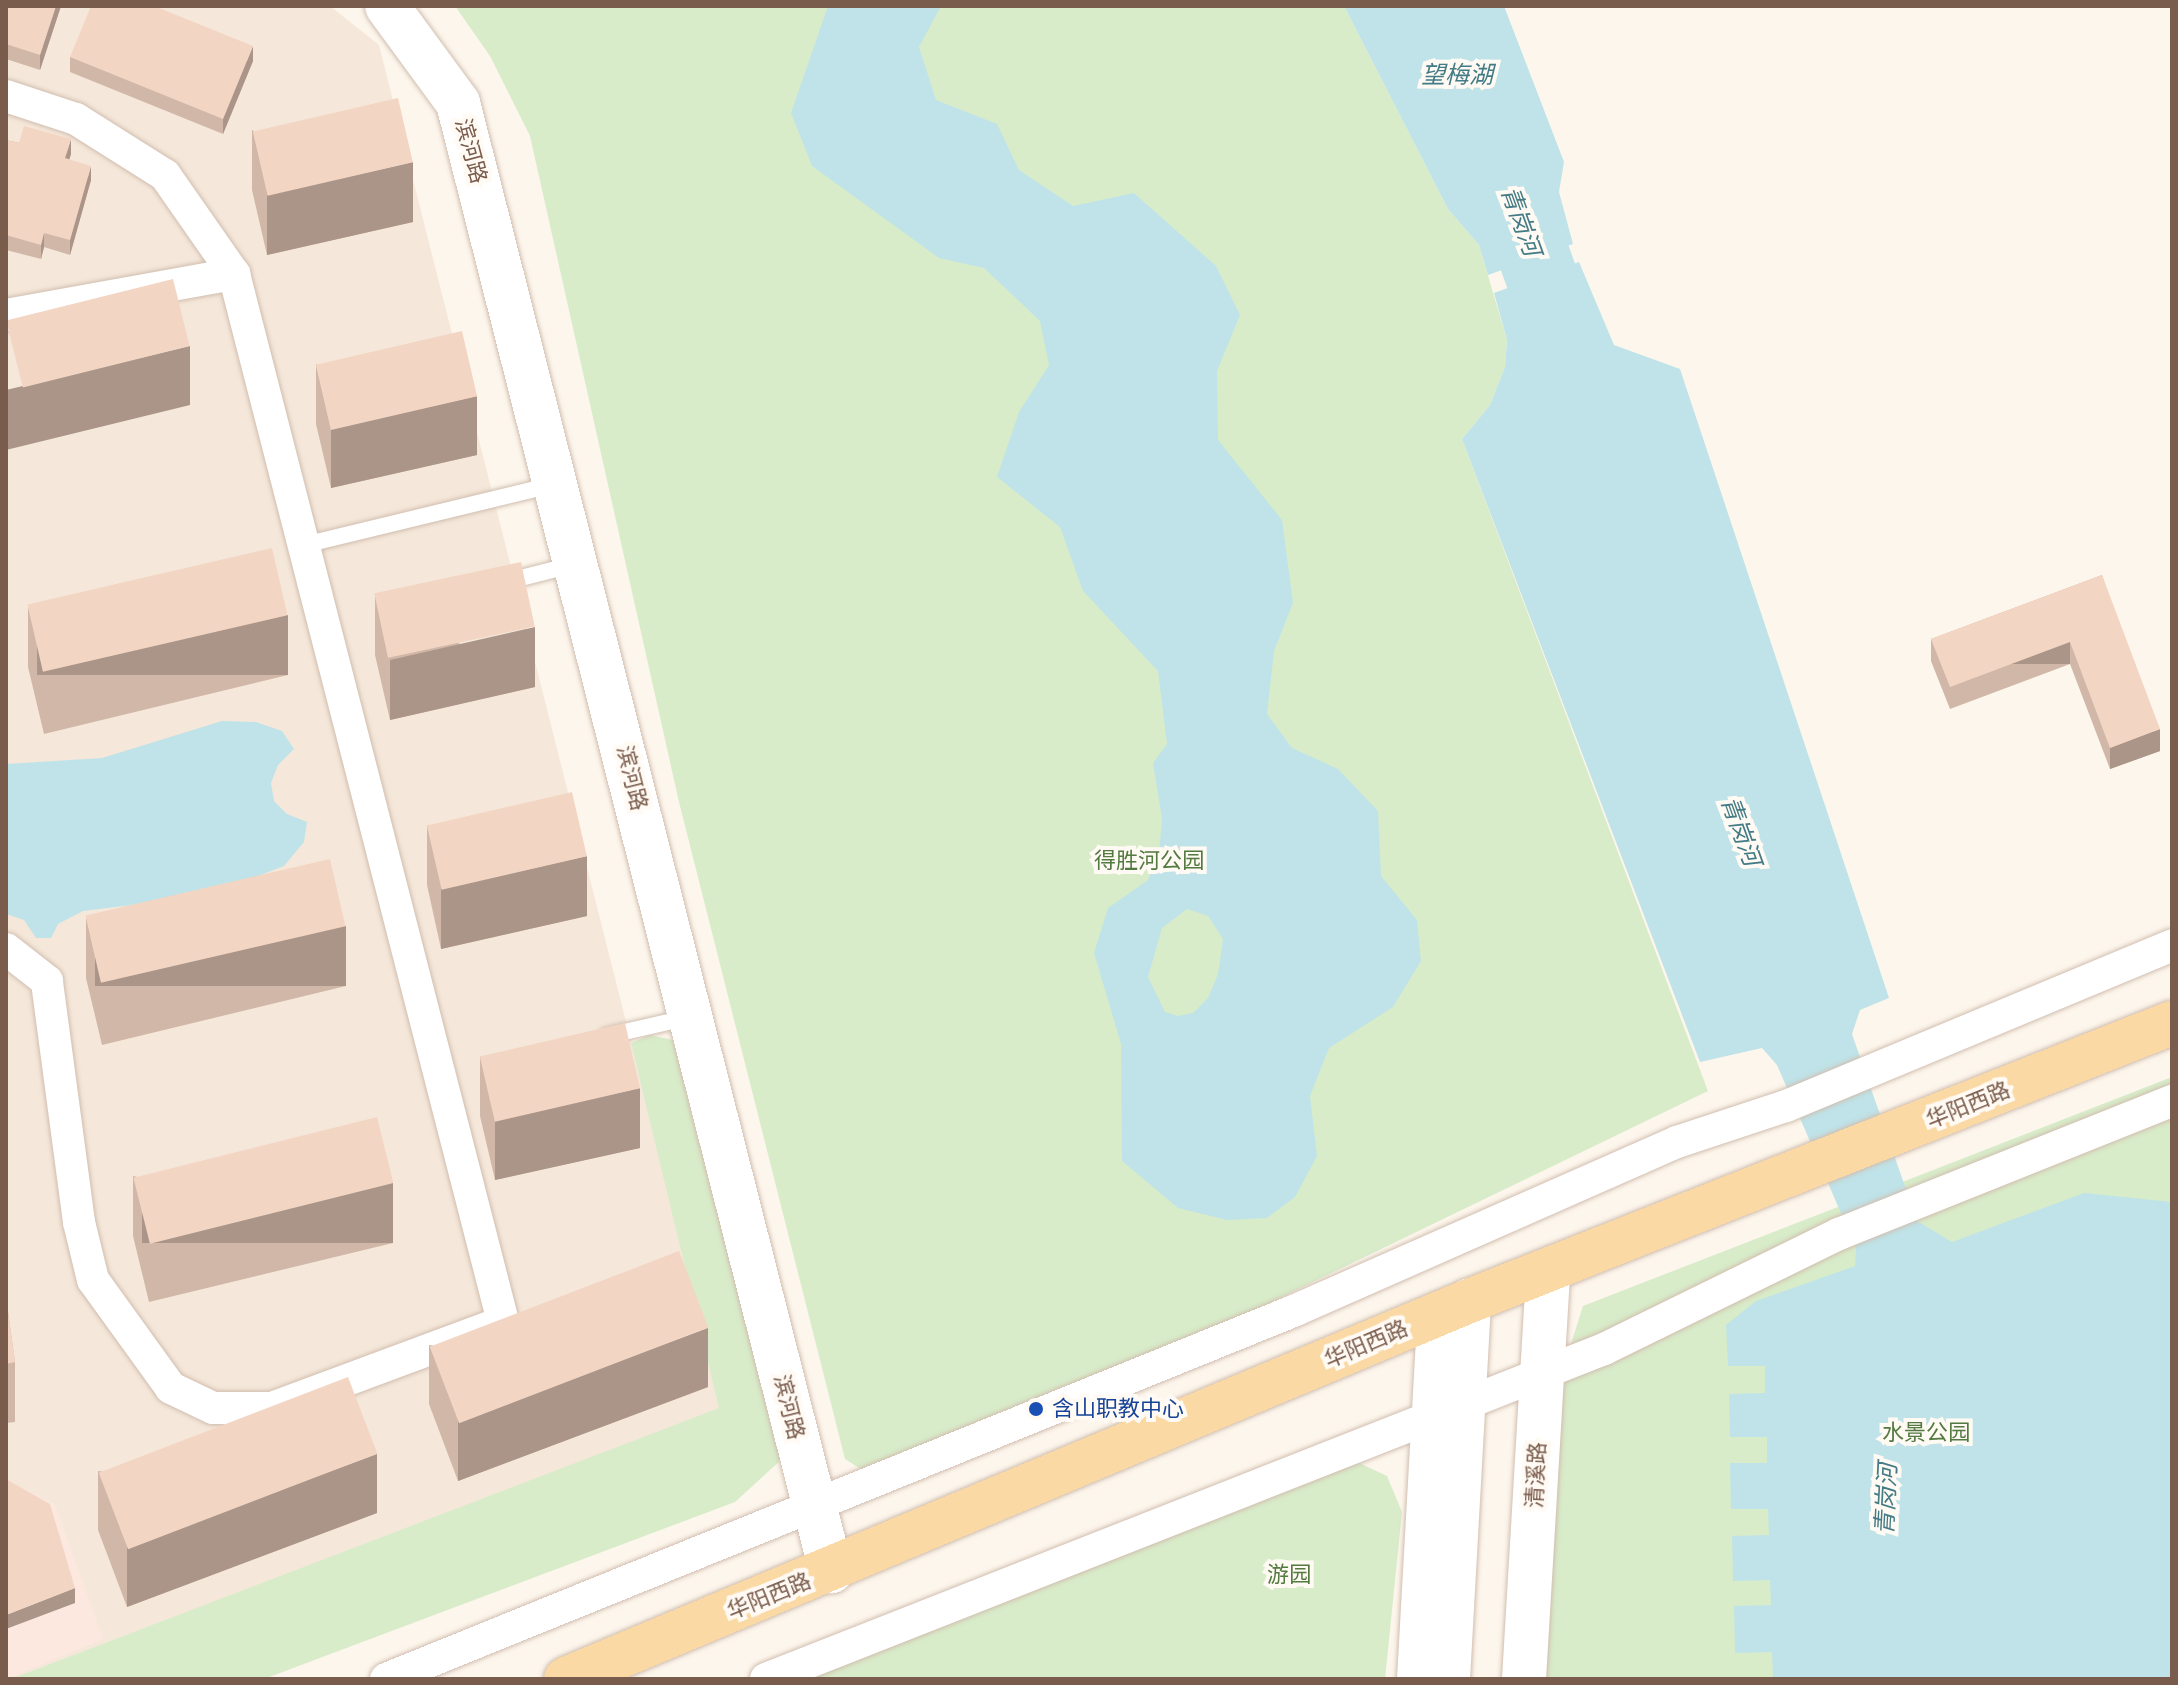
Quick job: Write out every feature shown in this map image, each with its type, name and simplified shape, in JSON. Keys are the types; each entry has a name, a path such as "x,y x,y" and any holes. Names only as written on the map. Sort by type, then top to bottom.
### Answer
{"main road":[{"name":"华阳西路","path":"566,1679 831,1571 1451,1309 2172,1023"}],"street":[{"name":"滨河路","path":"387,6 458,103 578,564 831,1571"},
{"path":"6,96 76,119 165,175 234,274 503,1322 272,1408 213,1408 171,1388 93,1280 79,1222 47,981 6,949"},
{"path":"6,315 234,274"},
{"path":"386,1679 1296,1310 1677,1142 1786,1106 2172,945"},
{"path":"766,1679 1604,1349 1839,1234 2172,1101"},
{"name":"清溪路","path":"1524,1679 1548,1272"},
{"path":"1413,1679 1444,1412 1451,1309"},
{"path":"1444,1412 1448,1679"}],"lane":[{"path":"304,545 557,484"},
{"path":"487,587 578,564"},
{"path":"583,1041 691,1017"}],"shaded area":[{"path":"6,6 330,6 379,45 724,1409 12,1679 6,1679"},
{"path":"6,1479 55,1505 103,1639 6,1679"}],"green space":[{"name":"得胜河公园","path":"455,6 1344,6 1448,209 1479,245 1507,340 1505,367 1490,405 1462,439 1708,1091 889,1487 845,1459 679,802 530,136 490,56"},
{"path":"650,1035 673,1040 782,1459 735,1502 264,1679 11,1679 719,1408 631,1043"},
{"name":"水景公园","path":"2172,1077 2172,1679 1545,1679 1562,1372 1583,1306"},
{"name":"游园","path":"1351,1459 1387,1476 1402,1512 1385,1679 787,1679"}],"water":[{"path":"828,6 941,6 919,47 936,100 997,124 1019,170 1073,206 1134,193 1216,266 1240,315 1217,371 1218,440 1282,520 1293,603 1274,651 1267,714 1292,748 1338,769 1378,811 1381,876 1417,920 1421,961 1393,1007 1329,1048 1310,1096 1317,1156 1295,1197 1267,1218 1227,1220 1178,1208 1122,1161 1121,1044 1094,953 1108,908 1148,880 1159,853 1162,819 1153,763 1167,744 1158,671 1083,591 1060,527 997,477 1019,412 1049,365 1040,321 984,268 939,258 812,166 791,113","holes":["1187,909 1208,916 1223,939 1218,974 1208,998 1193,1013 1178,1016 1165,1012 1148,977 1162,928"]},
{"name":"望梅湖","path":"1344,6 1504,6 1564,162 1559,192 1573,244 1488,275 1479,245 1448,209"},
{"path":"1579,262 1614,345 1680,369 1889,998 1860,1010 1852,1034 1917,1221 1952,1242 2084,1193 2172,1202 2172,1679 1736,1679 1773,1677 1772,1652 1735,1653 1734,1606 1771,1605 1770,1580 1733,1581 1732,1536 1769,1535 1768,1509 1731,1509 1730,1463 1767,1463 1767,1437 1730,1437 1729,1394 1765,1393 1765,1366 1728,1366 1726,1325 1756,1301 1855,1266 1856,1248 1777,1065 1762,1048 1700,1062 1462,439 1490,405 1505,367 1507,340 1494,293"},
{"path":"222,721 256,722 282,731 294,749 278,765 271,783 274,801 287,814 307,822 304,842 284,866 206,896 83,911 58,924 51,938 36,938 24,920 6,914 6,764 102,758"}],"building":[{"path":"6,6 56,6 40,55 6,44"},
{"path":"91,6 154,6 253,46 223,119 70,57"},
{"path":"398,98 413,162 268,196 253,132"},
{"path":"24,126 71,139 65,158 91,166 70,240 44,233 41,245 6,235 6,140 19,143"},
{"path":"173,279 190,346 23,388 6,321"},
{"path":"462,331 477,396 331,430 316,365"},
{"path":"272,548 288,615 43,672 27,604"},
{"path":"521,562 535,627 388,658 374,593"},
{"path":"2102,575 2160,729 2110,748 2070,642 1950,687 1931,639"},
{"path":"572,792 587,856 442,890 427,826"},
{"path":"330,859 346,926 101,983 85,915"},
{"path":"625,1023 640,1088 495,1122 480,1057"},
{"path":"377,1117 393,1183 150,1244 133,1178"},
{"path":"679,1251 708,1328 459,1423 430,1347"},
{"path":"6,1297 15,1362 6,1364"},
{"path":"348,1377 377,1454 128,1549 99,1473"},
{"path":"6,1479 50,1504 75,1588 6,1615"}],"waterway":[{"name":"青岗河","path":"1444,6 1575,369"}],"place":[{"name":"含山职教中心","path":"1036,1409"}]}
